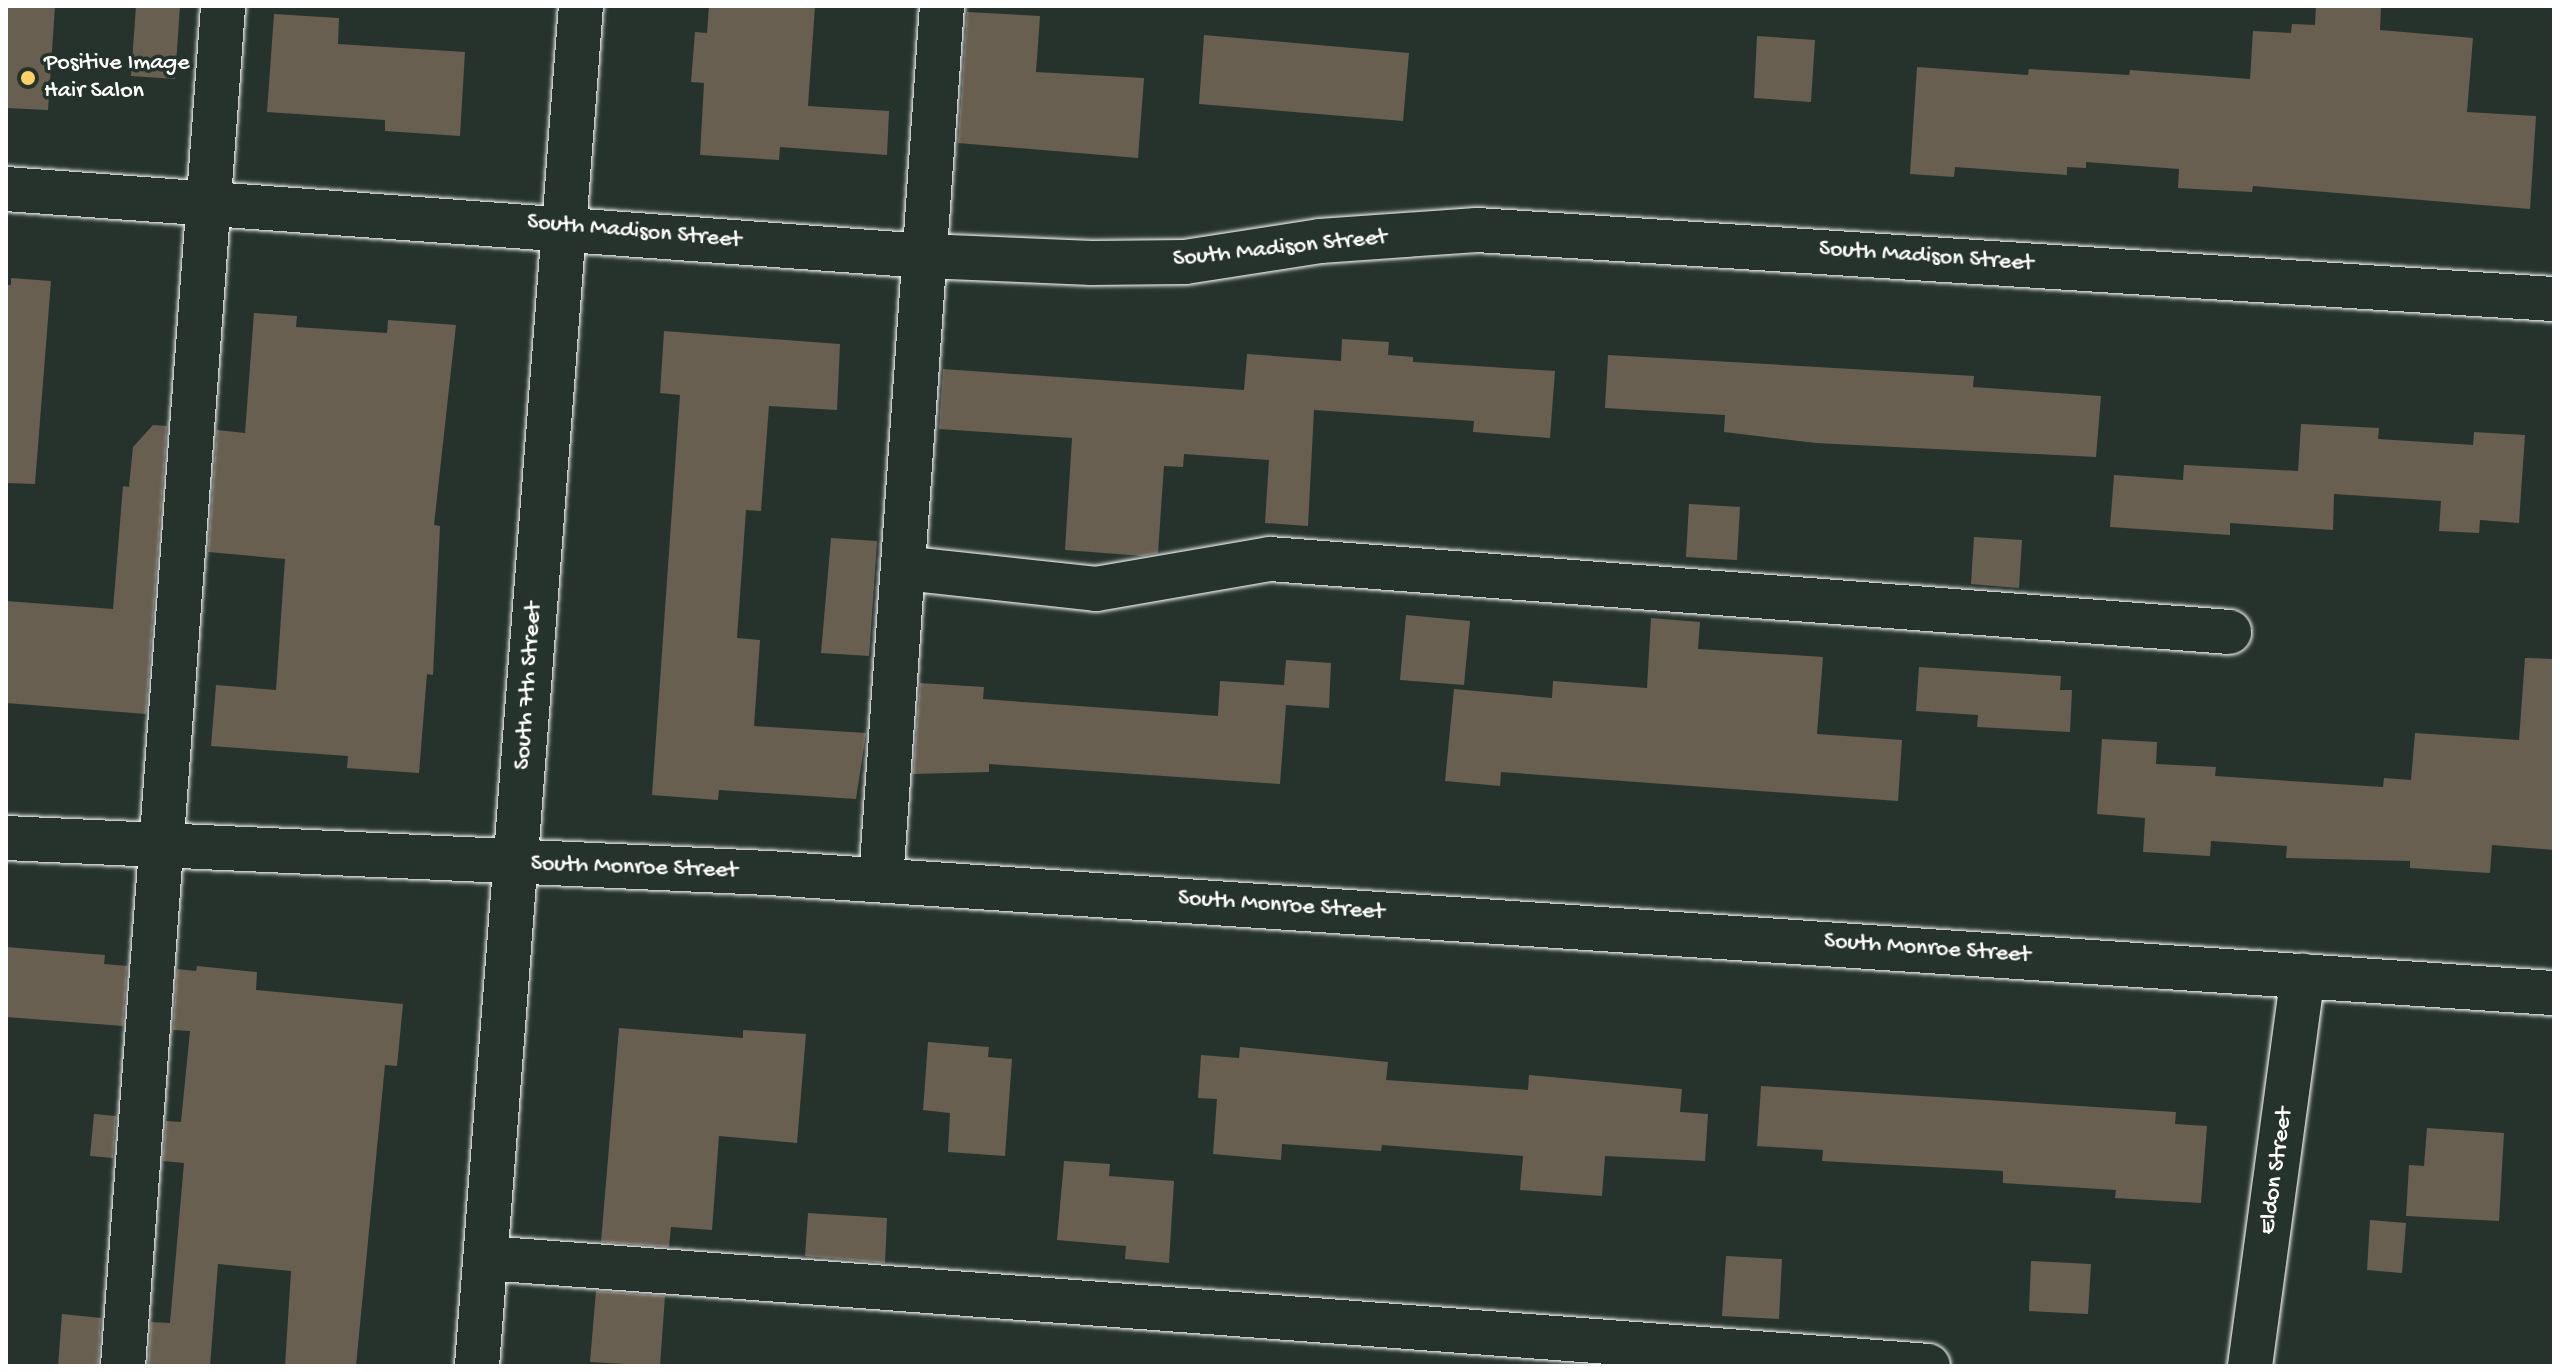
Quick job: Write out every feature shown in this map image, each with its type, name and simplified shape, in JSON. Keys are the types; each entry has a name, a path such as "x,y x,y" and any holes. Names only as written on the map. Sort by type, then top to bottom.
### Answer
{"street":[{"path":"123,1366 206,202 223,6"},
{"name":"South 7th Street","path":"477,1366 581,6"},
{"path":"881,880 942,6"},
{"name":"South Madison Street","path":"6,189 562,226 925,256 1185,262 1320,241 1477,230 2554,299"},
{"path":"903,568 1096,589 1270,559 2229,632"},
{"name":"South Monroe Street","path":"6,838 881,880 2554,993"},
{"name":"Eldon Street","path":"2250,1366 2303,976"},
{"path":"486,1258 1928,1366"}],"building":[{"path":"6,6 55,6 48,110 6,108"},
{"path":"136,6 180,6 175,79 131,76"},
{"path":"709,6 815,6 808,106 889,111 887,155 780,147 779,160 700,155 704,83 691,82 695,32 707,33"},
{"path":"2316,6 2381,6 2380,30 2473,38 2467,112 2536,116 2530,209 2253,186 2252,192 2178,188 2179,169 2086,162 2086,168 2067,167 2067,175 1955,167 1954,177 1910,174 1917,67 2028,75 2029,69 2129,75 2130,70 2250,79 2253,31 2291,33 2292,24 2315,25"},
{"path":"967,12 1040,16 1036,72 1144,78 1138,158 958,143"},
{"path":"274,14 339,18 338,44 465,52 460,136 385,131 385,120 267,112"},
{"path":"1204,35 1409,53 1403,121 1199,104"},
{"path":"1757,36 1815,40 1811,102 1754,98"},
{"path":"11,278 51,281 35,484 6,483 6,285 11,285"},
{"path":"254,313 297,316 296,327 387,333 388,320 456,325 434,525 440,526 433,675 427,674 419,773 347,768 348,756 211,746 216,685 276,690 285,559 208,552 217,430 245,433"},
{"path":"664,331 840,344 837,410 769,406 761,511 746,510 737,638 760,640 754,726 866,733 856,799 719,790 718,800 652,795 680,395 660,393"},
{"path":"1342,339 1389,342 1388,355 1413,357 1413,362 1555,371 1550,438 1473,432 1474,421 1314,410 1308,526 1265,523 1269,460 1184,454 1183,467 1164,466 1158,553 1143,556 1065,550 1072,438 939,429 943,369 1244,390 1247,354 1341,361"},
{"path":"1608,355 1974,376 1973,387 2101,396 2096,457 1816,443 1724,432 1725,415 1605,408"},
{"path":"2301,424 2379,428 2378,439 2473,445 2474,432 2525,435 2519,523 2480,520 2479,533 2439,531 2441,501 2334,494 2333,530 2230,523 2230,535 2110,527 2114,475 2183,480 2184,465 2298,471"},
{"path":"153,425 167,426 146,714 6,703 6,601 113,609 123,486 129,487 133,447"},
{"path":"1689,504 1740,507 1737,560 1686,557"},
{"path":"1974,537 2022,540 2019,588 1971,584"},
{"path":"831,538 877,541 869,656 821,653"},
{"path":"1406,615 1470,621 1464,685 1400,680"},
{"path":"1651,618 1700,622 1698,649 1823,657 1817,734 1902,740 1898,801 1501,772 1500,786 1445,781 1454,689 1552,698 1553,681 1647,688"},
{"path":"2525,658 2554,659 2554,850 2492,845 2490,873 2410,868 2410,861 2286,858 2287,846 2211,841 2210,856 2143,852 2145,818 2097,814 2102,739 2157,742 2156,764 2216,767 2215,776 2383,787 2384,778 2411,780 2415,733 2519,740"},
{"path":"1286,660 1331,663 1329,708 1286,705 1280,784 989,764 989,772 913,774 920,683 984,687 983,699 1218,716 1220,681 1284,685"},
{"path":"1919,667 2061,676 2060,690 2072,690 2070,732 1977,727 1978,715 1916,711"},
{"path":"6,947 105,955 104,964 127,966 123,1026 6,1017"},
{"path":"197,966 257,972 256,990 403,1004 397,1066 385,1065 356,1366 285,1366 291,1271 218,1264 210,1366 148,1366 151,1322 170,1323 184,1163 163,1161 166,1121 181,1122 190,1031 173,1030 177,969 196,971"},
{"path":"619,1028 743,1038 743,1030 806,1034 797,1143 719,1136 712,1230 671,1227 669,1247 601,1242"},
{"path":"928,1042 989,1047 988,1057 1012,1059 1005,1156 948,1152 950,1113 923,1110"},
{"path":"1240,1047 1388,1062 1386,1080 1528,1090 1529,1075 1682,1089 1680,1112 1708,1114 1705,1161 1605,1156 1602,1196 1520,1190 1523,1156 1382,1145 1381,1151 1282,1144 1281,1160 1213,1154 1217,1099 1198,1098 1201,1055 1239,1058"},
{"path":"1761,1086 2176,1112 2175,1124 2207,1126 2201,1203 2115,1198 2116,1190 2003,1183 2003,1171 1822,1161 1823,1150 1757,1146"},
{"path":"94,1114 116,1116 113,1158 90,1156"},
{"path":"2427,1128 2504,1133 2499,1221 2406,1216 2409,1165 2424,1166"},
{"path":"1064,1161 1110,1164 1109,1176 1174,1181 1169,1263 1125,1259 1126,1246 1057,1240"},
{"path":"808,1213 887,1218 885,1263 805,1256"},
{"path":"2370,1220 2406,1223 2402,1273 2367,1270"},
{"path":"1726,1256 1782,1259 1779,1319 1722,1316"},
{"path":"2031,1261 2091,1264 2088,1314 2029,1311"},
{"path":"596,1291 665,1296 660,1366 590,1362"},
{"path":"62,1314 101,1318 98,1366 58,1366"}],"place":[{"name":"Positive Image Hair Salon","path":"28,78"}]}
